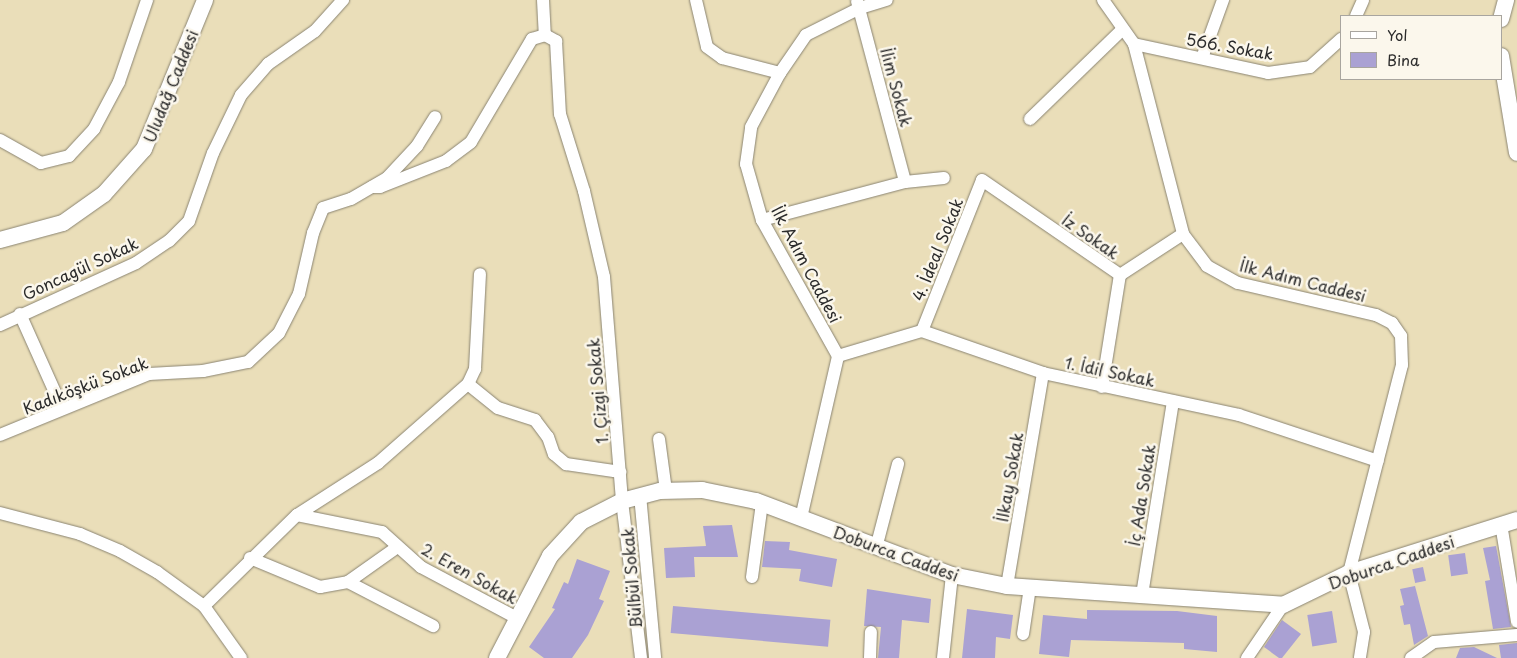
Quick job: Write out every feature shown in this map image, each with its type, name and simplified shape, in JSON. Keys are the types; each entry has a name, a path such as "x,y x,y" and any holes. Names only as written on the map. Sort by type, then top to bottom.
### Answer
{"main road":[{"name":"Uludağ Caddesi","path":"0,240 63,223 104,194 144,149 205,0"},
{"path":"1502,15 1506,0"},
{"path":"1502,62 1517,153"},
{"name":"Doburca Caddesi","path":"503,656 550,556 581,522 622,501 640,495 666,491 702,490 762,503 876,548 952,575 1007,586 1282,605 1349,573 1509,522"}],"street":[{"path":"0,140 41,163 69,156 94,129 119,82 147,0"},
{"name":"Goncagül Sokak","path":"0,325 20,314 136,264 169,241 188,220 213,153 241,95 268,64 315,31 343,0"},
{"path":"372,187 380,187 446,161 471,142 532,40 545,35 543,0"},
{"path":"696,0 707,47 722,58 780,72"},
{"name":"İlk Adım Caddesi","path":"838,356 762,220 746,164 751,127 780,72 806,35 858,4 888,0"},
{"name":"İlk Adım Caddesi","path":"1103,0 1134,44 1183,234 1207,266 1238,283 1376,315 1392,323 1401,336 1402,365 1349,573"},
{"path":"1202,58 1223,0"},
{"path":"1356,15 1363,0"},
{"name":"İlim Sokak","path":"858,4 905,182"},
{"path":"1030,119 1123,29"},
{"name":"1. Çizgi Sokak","path":"545,35 558,45 556,78 560,114 584,191 604,278 622,501"},
{"name":"566. Sokak","path":"1134,44 1268,73 1310,67 1340,40"},
{"name":"Kadıköşkü Sokak","path":"0,435 149,374 204,371 248,362 279,333 299,294 313,233 323,208 351,199 387,178 417,146 435,117"},
{"path":"762,220 905,182 944,178"},
{"name":"İz Sokak","path":"982,180 1120,275 1183,234"},
{"name":"4. İdeal Sokak","path":"922,330 982,180"},
{"path":"204,606 250,558 297,515 378,463 468,384 475,369 480,274"},
{"path":"1102,388 1120,275"},
{"path":"20,314 62,408"},
{"path":"801,518 838,356 922,330"},
{"name":"1. İdil Sokak","path":"922,330 1043,373 1102,388 1239,415 1378,461"},
{"name":"İlkay Sokak","path":"1007,586 1043,373"},
{"path":"468,384 498,408 535,420 548,437 554,454 566,464 620,472"},
{"name":"İç Ada Sokak","path":"1142,595 1173,401"},
{"path":"659,439 666,491"},
{"path":"876,548 898,464"},
{"name":"Bülbül Sokak","path":"640,495 655,658"},
{"name":"Bülbül Sokak","path":"622,501 641,658"},
{"path":"752,576 762,503"},
{"path":"0,513 55,526 120,551 157,572 204,606 241,658"},
{"name":"2. Eren Sokak","path":"297,515 382,532 396,548 421,567 519,619"},
{"path":"1509,522 1517,622"},
{"path":"250,558 320,587 348,582 396,548"},
{"path":"1349,573 1364,632 1360,658"},
{"path":"943,658 952,575"},
{"path":"348,582 433,626"},
{"path":"1024,634 1030,587"},
{"path":"1247,658 1282,605"},
{"path":"870,658 871,632"},
{"path":"1411,658 1434,642 1517,635"}],"building":[{"path":"732,525 738,557 694,557 695,577 666,578 664,548 706,546 703,526"},
{"path":"765,541 790,542 789,550 837,559 832,587 799,581 801,569 762,567"},
{"path":"1496,546 1511,627 1493,629 1485,581 1490,580 1483,548"},
{"path":"1465,553 1468,574 1451,576 1448,555"},
{"path":"577,559 610,571 599,599 604,601 588,635 572,658 544,658 529,647 555,609 552,608 564,582 568,584"},
{"path":"1423,567 1426,581 1415,583 1412,569"},
{"path":"1415,586 1428,636 1414,645 1410,624 1404,625 1400,606 1404,605 1400,589"},
{"path":"867,589 931,599 929,623 902,620 899,658 878,658 881,627 864,626"},
{"path":"673,606 830,620 828,647 671,633"},
{"path":"967,609 1013,615 1010,639 996,637 995,658 962,658"},
{"path":"1087,610 1177,611 1217,616 1217,652 1184,649 1184,643 1071,640 1069,657 1039,654 1043,615 1087,619"},
{"path":"1332,611 1337,643 1312,647 1307,615"},
{"path":"1282,620 1301,634 1282,658 1279,658 1264,647"},
{"path":"1517,643 1517,658 1501,658 1499,645"},
{"path":"1474,647 1497,658 1456,658 1460,648"}]}
